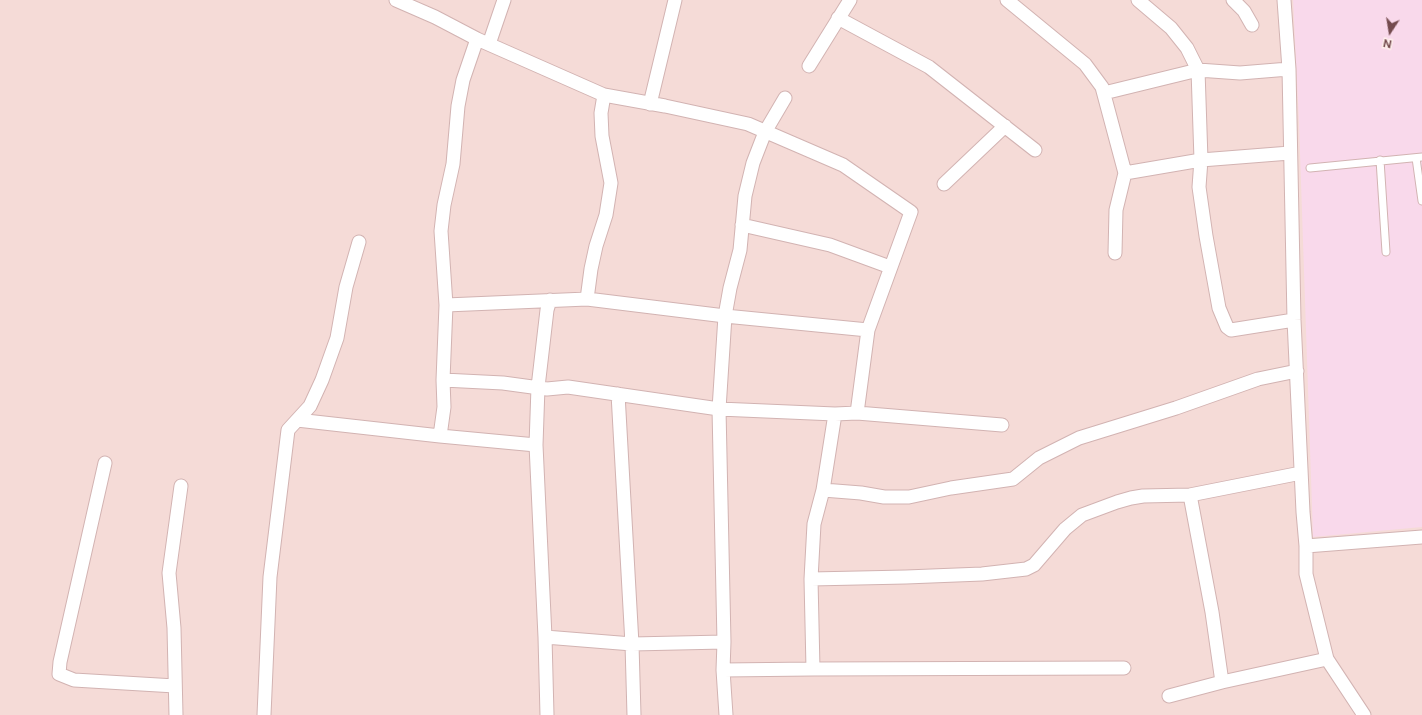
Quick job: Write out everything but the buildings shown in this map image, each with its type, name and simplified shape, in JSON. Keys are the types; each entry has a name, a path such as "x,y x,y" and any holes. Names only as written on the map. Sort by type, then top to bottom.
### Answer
{"street":[{"path":"396,0 435,17 483,42 604,95 748,124 843,166 911,212 868,330 857,413"},
{"path":"440,436 444,407 443,380 446,306 441,231 444,205 453,164 458,106 463,80 504,0"},
{"path":"650,104 675,0"},
{"path":"808,66 850,0"},
{"path":"1007,0 1085,64 1102,87 1125,173 1116,210 1115,253"},
{"path":"1138,0 1171,28 1187,48 1198,70 1201,160 1199,187 1219,308 1227,327 1231,330 1294,320"},
{"path":"1233,0 1244,11 1252,26"},
{"path":"1284,0 1289,69 1294,320 1306,546 1306,574 1327,659 1364,715"},
{"path":"838,18 930,67 1035,150"},
{"path":"1104,93 1198,70 1240,73 1289,69"},
{"path":"587,299 591,269 596,246 606,216 611,182 602,136 601,113 604,95"},
{"path":"726,715 723,670 724,642 719,409 725,316 730,288 740,250 745,196 753,163 765,132 785,98"},
{"path":"944,184 1005,126"},
{"path":"1125,173 1201,160 1290,153"},
{"path":"742,225 830,245 890,267"},
{"path":"264,715 270,577 288,430 310,406 322,380 337,338 346,287 359,242"},
{"path":"446,306 587,299 725,316 868,330"},
{"path":"547,715 536,445 538,387 547,310 550,300"},
{"path":"823,490 884,497 909,497 951,488 1014,479 1039,458 1079,438 1176,408 1258,379 1297,371"},
{"path":"443,380 503,383 547,389 568,387 719,409 835,414 857,413 1002,425"},
{"path":"618,394 632,644 634,715"},
{"path":"813,668 811,579 814,524 823,490 835,414"},
{"path":"297,420 536,445"},
{"path":"106,463 60,662 59,674 74,680 175,686"},
{"path":"811,579 982,574 1026,569 1034,565 1065,529 1082,515 1131,498 1190,495 1301,473"},
{"path":"176,715 174,628 169,573 181,486"},
{"path":"1190,495 1212,612 1222,682"},
{"path":"1306,546 1422,537"},
{"path":"545,637 632,644 724,642"},
{"path":"1169,696 1222,682 1327,659"},
{"path":"723,670 813,668 1124,668"}],"lane":[{"path":"1310,168 1419,157 1422,201"},
{"path":"1380,160 1386,252"}],"shaded area":[{"path":"0,0 1422,0 1422,715 0,715"},
{"path":"1293,0 1422,0 1422,527 1313,537 1299,123"}]}
